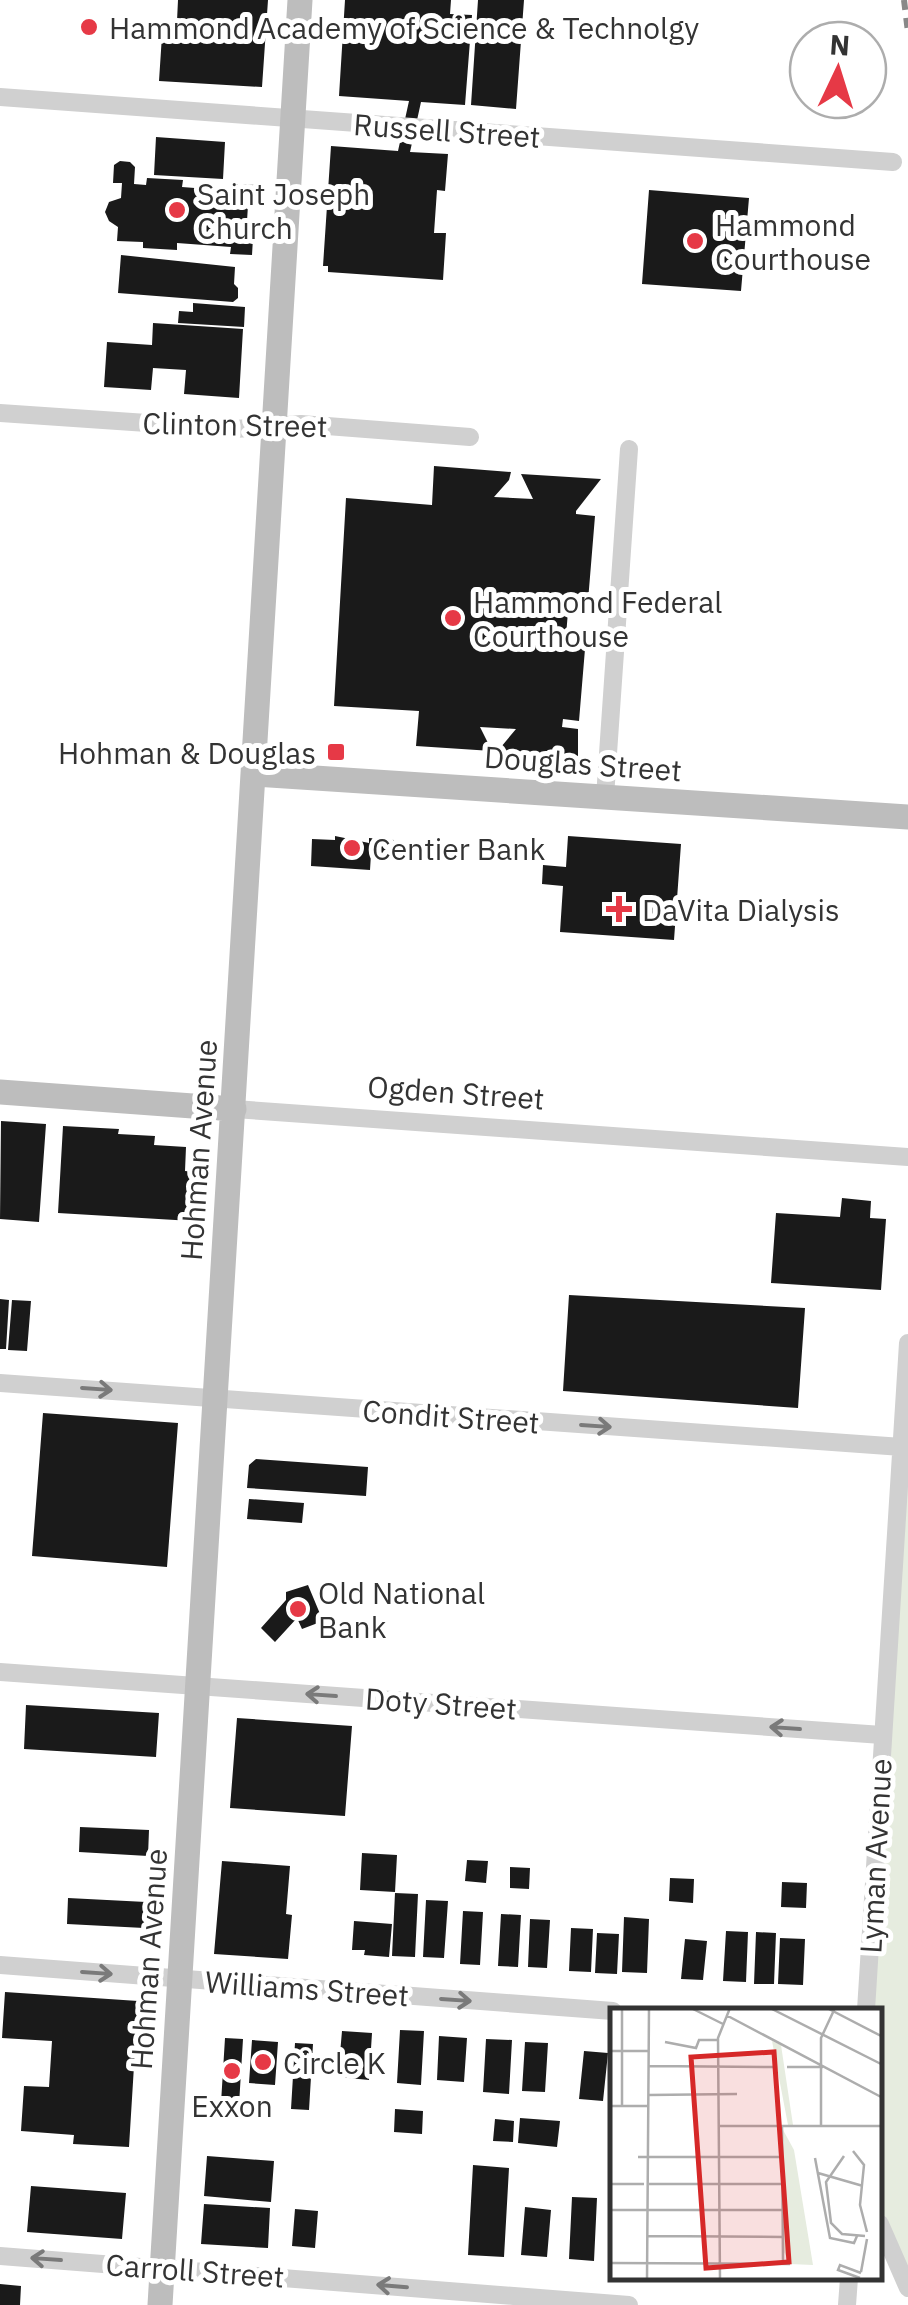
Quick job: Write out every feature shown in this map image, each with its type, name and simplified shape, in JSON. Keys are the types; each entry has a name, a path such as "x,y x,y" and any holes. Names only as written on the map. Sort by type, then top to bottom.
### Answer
{"main road":[{"name":"Hohman Avenue","path":"160,2305 300,0"},
{"name":"Douglas Street","path":"254,774 908,818"},
{"name":"Ogden Street","path":"0,1092 234,1109"}],"street":[{"name":"Russell Street","path":"0,97 893,162"},
{"name":"Clinton Street","path":"0,413 235,430 300,424 470,436"},
{"path":"605,797 629,449"},
{"name":"Ogden Street","path":"234,1109 908,1157"},
{"name":"Lyman Avenue","path":"866,2008 908,1343"},
{"name":"Condit Street","path":"0,1383 902,1447"},
{"name":"Doty Street","path":"0,1672 882,1735"},
{"name":"Williams Street","path":"0,1966 610,2011"},
{"path":"883,2231 908,2288"},
{"name":"Carroll Street","path":"0,2256 629,2305"},
{"path":"847,2305 849,2280"}],"shaded area":[{"path":"908,1361 908,2288 883,2229 883,2008 868,2008"}],"building":[{"path":"178,0 268,0 262,87 159,81 163,20 177,21"},
{"path":"345,0 451,0 450,14 472,15 465,105 421,102 410,152 448,154 445,191 437,190 434,233 446,233 443,280 328,272 328,266 323,266 331,146 398,151 409,101 339,96"},
{"path":"478,0 524,0 516,109 471,105"},
{"path":"156,137 225,142 223,179 154,175"},
{"name":"Saint Joseph Church","path":"120,161 135,167 134,184 146,185 147,178 183,180 182,187 233,191 234,184 257,185 256,205 248,205 246,237 253,238 252,255 230,254 231,247 177,243 177,250 143,248 143,242 117,241 118,227 105,212 109,202 121,198 122,183 113,183 114,165"},
{"name":"Hammond Courthouse","path":"649,190 749,198 741,291 642,284"},
{"path":"121,255 235,267 238,298 233,302 118,293"},
{"path":"193,303 245,307 244,327 178,323 179,311 193,312"},
{"path":"153,323 243,329 239,398 184,394 186,370 153,368 151,390 104,387 107,342 152,345"},
{"name":"Hammond Federal Courthouse","path":"434,466 511,472 494,497 533,499 521,474 601,479 576,511 595,516 588,601 569,599 566,636 586,637 579,721 563,719 562,727 578,729 578,758 501,753 501,747 516,729 480,727 492,751 416,746 419,711 334,706 346,498 432,505"},
{"name":"Centier Bank","path":"335,836 369,843 369,838 394,840 393,855 371,854 370,870 311,866 312,839 335,840"},
{"name":"DaVita Dialysis","path":"568,836 681,844 674,940 560,932 563,886 542,884 543,865 566,867"},
{"path":"1,1121 46,1124 39,1222 0,1219"},
{"path":"63,1126 119,1129 118,1134 155,1136 154,1145 186,1147 185,1171 195,1172 192,1221 58,1213"},
{"path":"842,1198 871,1201 870,1218 886,1219 881,1290 771,1283 776,1213 840,1217"},
{"path":"569,1295 805,1308 798,1408 563,1391"},
{"path":"0,1299 9,1300 6,1349 0,1349"},
{"path":"12,1300 31,1301 27,1351 8,1350"},
{"path":"43,1413 178,1423 167,1567 32,1556"},
{"path":"256,1459 368,1467 366,1496 247,1488 249,1465"},
{"path":"249,1499 304,1503 302,1523 247,1519"},
{"name":"Old National Bank","path":"308,1585 323,1621 302,1629 297,1618 275,1642 261,1628 286,1600 286,1592"},
{"path":"26,1705 159,1713 156,1757 24,1749"},
{"path":"237,1718 352,1726 345,1816 230,1808"},
{"path":"80,1827 149,1830 148,1856 79,1852"},
{"path":"362,1853 397,1855 395,1892 360,1890"},
{"path":"467,1860 488,1861 486,1883 465,1881"},
{"path":"222,1861 290,1866 286,1914 292,1915 288,1959 214,1954"},
{"path":"510,1867 530,1868 529,1889 510,1888"},
{"path":"670,1878 694,1879 693,1903 669,1901"},
{"path":"782,1882 807,1883 806,1908 781,1907"},
{"path":"395,1893 418,1894 415,1957 392,1956"},
{"path":"68,1898 146,1902 144,1928 67,1924"},
{"path":"426,1900 448,1901 444,1958 423,1957"},
{"path":"463,1911 483,1912 480,1965 460,1964"},
{"path":"501,1914 521,1915 518,1967 498,1966"},
{"path":"624,1917 649,1919 647,1973 622,1972"},
{"path":"530,1919 550,1920 547,1968 528,1967"},
{"path":"354,1921 392,1924 389,1957 352,1950"},
{"path":"571,1928 593,1929 591,1972 569,1971"},
{"path":"726,1931 748,1932 746,1982 723,1981"},
{"path":"756,1932 776,1933 774,1984 754,1984"},
{"path":"597,1933 619,1934 617,1974 595,1973"},
{"path":"780,1938 805,1939 803,1985 778,1984"},
{"path":"685,1939 707,1941 703,1980 681,1979"},
{"path":"5,1992 138,2001 129,2147 73,2144 74,2135 21,2131 24,2086 49,2087 52,2041 2,2038"},
{"path":"400,2030 424,2031 421,2085 397,2083"},
{"path":"342,2031 372,2033 369,2080 338,2077"},
{"path":"439,2036 467,2038 464,2082 437,2080"},
{"name":"Exxon","path":"225,2038 243,2039 239,2105 221,2103"},
{"path":"486,2039 512,2040 509,2094 483,2092"},
{"name":"Circle K","path":"252,2040 278,2042 275,2085 249,2083"},
{"path":"525,2042 548,2043 545,2092 522,2091"},
{"name":"Exxon","path":"295,2043 313,2044 309,2110 291,2109"},
{"path":"584,2051 608,2053 603,2101 579,2099"},
{"path":"395,2109 423,2111 422,2134 394,2132"},
{"path":"520,2118 560,2121 557,2147 518,2143"},
{"path":"495,2119 514,2121 513,2142 493,2141"},
{"path":"207,2156 274,2161 271,2202 204,2196"},
{"path":"473,2165 509,2168 504,2257 468,2255"},
{"path":"31,2186 126,2193 122,2239 27,2232"},
{"path":"572,2197 597,2198 594,2261 569,2259"},
{"path":"204,2204 270,2208 268,2248 201,2244"},
{"path":"525,2207 551,2210 547,2257 521,2255"},
{"path":"295,2209 318,2211 315,2248 292,2246"},
{"path":"0,2284 21,2286 20,2305 0,2305"}],"railway":[{"path":"904,0 908,32"}],"place":[{"name":"Hammond Academy of Science & Technolgy","path":"89,27"},
{"name":"Saint Joseph Church","path":"177,210"},
{"name":"Hammond Courthouse","path":"695,241"},
{"name":"Hammond Federal Courthouse","path":"453,618"},
{"name":"Hohman & Douglas","path":"336,752"},
{"name":"Centier Bank","path":"352,848"},
{"name":"DaVita Dialysis","path":"619,909"},
{"name":"Old National Bank","path":"298,1609"},
{"name":"Circle K","path":"263,2062"},
{"name":"Exxon","path":"232,2071"}]}
